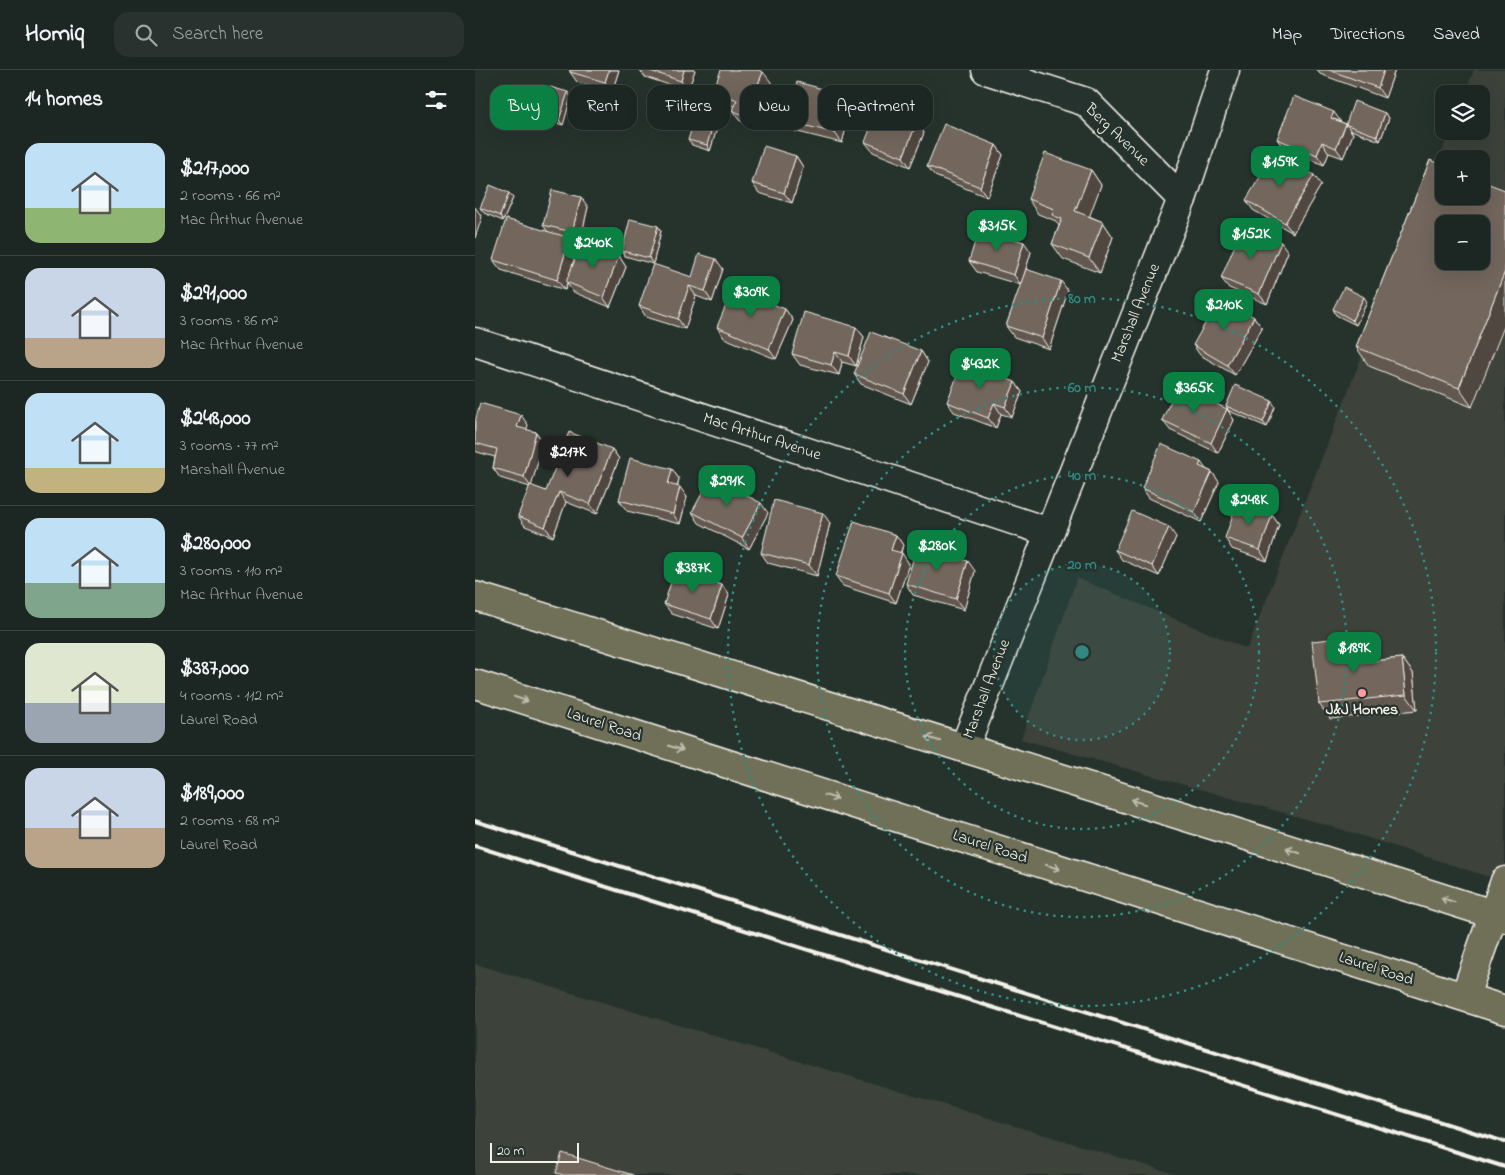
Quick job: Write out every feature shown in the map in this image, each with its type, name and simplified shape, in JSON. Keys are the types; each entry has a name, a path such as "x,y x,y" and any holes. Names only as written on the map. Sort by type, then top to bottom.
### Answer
{"main road":[{"path":"475,596 1500,916"},
{"name":"Laurel Road","path":"475,684 1505,1010"},
{"path":"1465,996 1500,916 1505,881"}],"street":[{"name":"Berg Avenue","path":"986,70 1086,102 1182,199"},
{"name":"Marshall Avenue","path":"964,748 1182,199 1225,70"},
{"name":"Mac Arthur Avenue","path":"475,342 1049,532"}],"shaded area":[{"path":"1474,70 1505,70 1505,882 1334,827 1021,739 1077,578 1247,649 1435,169 1435,205 1490,205 1490,150 1443,150 1446,140 1490,140 1490,85 1468,85"},
{"path":"475,964 1178,1175 475,1175"}],"building":[{"path":"570,70 609,70 605,82 570,72"},
{"path":"647,70 684,70 681,81"},
{"path":"721,70 758,70 763,72 758,85 740,85 740,114 732,110 737,100 730,97 730,85 715,85"},
{"path":"1329,70 1384,70 1378,88"},
{"path":"797,82 818,88 818,129 808,126 808,85 796,85"},
{"path":"558,89 568,92 558,120"},
{"path":"1294,96 1334,112 1331,118 1346,124 1336,148 1322,142 1317,155 1277,139"},
{"path":"1354,101 1385,113 1377,136 1346,124"},
{"path":"944,124 996,145 980,187 927,166"},
{"path":"691,130 711,130 707,145 688,140"},
{"path":"823,130 836,130 835,133"},
{"path":"870,130 914,130 903,157 865,142"},
{"path":"764,146 796,156 784,193 752,183"},
{"path":"1275,152 1314,175 1285,223 1246,200"},
{"path":"1045,153 1091,170 1075,211 1103,222 1089,258 1052,244 1062,219 1052,215 1054,209 1028,199"},
{"path":"1430,160 1435,162 1435,205 1490,205 1490,184 1505,190 1505,271 1459,388 1356,347"},
{"path":"490,185 509,193 500,216 480,208"},
{"path":"552,190 581,197 572,232 543,225"},
{"path":"506,219 570,238 557,280 493,260"},
{"path":"630,219 658,226 649,258 622,251"},
{"path":"1243,226 1281,242 1259,294 1221,278"},
{"path":"979,229 1024,242 1014,275 969,261"},
{"path":"582,242 619,256 603,297 566,282"},
{"path":"699,254 716,259 705,291 689,286 678,319 639,306 653,264 692,277"},
{"path":"1026,269 1061,281 1042,338 1006,326"},
{"path":"1344,287 1364,297 1352,320 1333,309"},
{"path":"733,288 785,309 769,349 717,327"},
{"path":"1220,297 1254,317 1227,365 1193,345"},
{"path":"804,312 856,327 849,356 835,352 831,365 792,354"},
{"path":"871,332 921,351 904,394 854,374"},
{"path":"963,361 1015,382 1005,407 994,403 988,418 947,402"},
{"path":"1235,385 1272,401 1263,422 1226,406"},
{"path":"1178,386 1227,409 1211,443 1162,420"},
{"path":"480,403 521,415 517,427 536,432 524,477 493,468 497,449 475,443 475,422"},
{"path":"569,432 612,449 590,504 559,492 545,527 518,516 530,485 546,491"},
{"path":"1161,444 1201,462 1199,466 1212,472 1194,512 1142,488"},
{"path":"630,458 672,469 668,484 680,487 673,514 619,500"},
{"path":"711,477 761,503 742,538 692,512"},
{"path":"774,500 823,513 809,565 761,553"},
{"path":"1237,503 1272,515 1260,550 1225,538"},
{"path":"1132,511 1169,527 1152,566 1115,550"},
{"path":"854,521 896,535 891,550 902,553 889,593 836,576"},
{"path":"917,546 968,561 956,599 906,584"},
{"path":"675,570 722,585 711,619 664,604"},
{"path":"1351,637 1354,663 1402,658 1406,695 1319,704 1312,641"},
{"path":"562,1153 633,1175 564,1175 556,1173"}],"railway":[{"path":"475,821 1505,1142"},
{"path":"475,846 1505,1167"}],"place":[{"name":"J&J Homes","path":"1362,693"}]}
